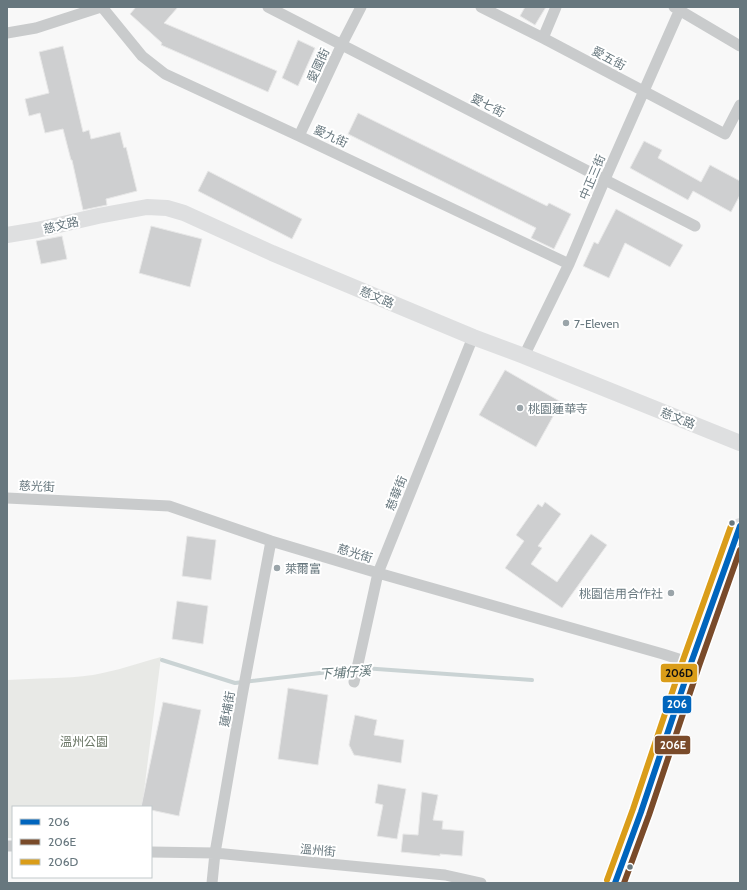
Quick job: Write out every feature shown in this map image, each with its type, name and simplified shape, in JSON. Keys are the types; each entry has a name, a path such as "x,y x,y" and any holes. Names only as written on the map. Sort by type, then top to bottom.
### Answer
{"street":[{"path":"7,33 36,28 101,7"},
{"name":"愛九街","path":"101,7 142,56 165,74 569,264"},
{"name":"愛七街","path":"268,7 695,226"},
{"name":"愛國街","path":"299,136 361,7"},
{"name":"愛五街","path":"481,7 725,134 740,105"},
{"path":"543,38 556,7"},
{"path":"678,8 740,46"},
{"name":"中正三街","path":"524,356 569,264 644,91 678,8"},
{"name":"慈文路","path":"7,235 147,207 167,208 184,213 272,253 473,337 740,443"},
{"name":"慈華街","path":"355,679 378,573 473,337"},
{"name":"慈光街","path":"7,498 169,506 271,541 691,663"},
{"path":"615,883 740,526"},
{"name":"蓮埔街","path":"212,883 215,853 271,541"},
{"name":"溫州街","path":"152,852 215,853 481,883"}],"green space":[{"name":"溫州公園","path":"161,657 142,806 12,806 12,838 7,838 7,680 93,675"}],"building":[{"path":"136,7 178,7 164,23 277,71 268,92 161,45 162,43 130,14"},
{"path":"525,7 546,7 535,25 520,16"},
{"path":"298,40 315,48 298,86 282,78"},
{"path":"63,46 83,132 89,130 91,139 120,132 124,148 126,147 137,191 106,199 107,205 83,210 72,160 63,129 45,133 40,113 29,116 25,99 49,93 39,52"},
{"path":"358,113 547,206 549,203 571,214 554,249 531,238 536,228 348,134"},
{"path":"644,141 662,150 658,158 701,182 710,165 740,181 740,195 731,212 693,191 688,200 630,168"},
{"path":"208,171 302,219 292,239 198,191"},
{"path":"616,209 683,245 670,267 625,243 609,278 583,266 594,242 598,244"},
{"path":"151,226 202,239 190,287 139,273"},
{"path":"62,236 67,259 41,264 36,241"},
{"name":"桃園蓮華寺","path":"505,370 561,402 536,447 479,415"},
{"path":"545,502 561,514 538,546 542,548 531,564 557,582 591,534 607,545 562,608 505,568 524,541 516,535 538,504 542,507"},
{"path":"187,536 216,540 211,580 182,576"},
{"path":"177,601 208,606 203,644 172,639"},
{"path":"288,688 328,695 318,765 278,759"},
{"path":"163,702 201,710 179,816 152,810 152,806 141,806"},
{"path":"355,715 377,720 374,735 404,740 401,763 354,755 349,745"},
{"path":"378,784 406,789 397,839 377,836 383,805 375,803"},
{"path":"422,792 438,795 433,820 443,821 442,829 464,831 462,856 440,854 440,856 401,852 403,834 418,835"}],"waterway":[{"name":"下埔仔溪","path":"162,660 235,683 363,668 532,680"}],"transit line":[{"name":"206D","path":"607,880 732,523"},
{"name":"206","path":"615,883 740,526"},
{"name":"206E","path":"624,883 649,815 740,550"}],"place":[{"name":"7-Eleven","path":"566,323"},
{"name":"桃園蓮華寺","path":"520,408"},
{"name":"萊爾富","path":"277,568"},
{"name":"桃園信用合作社","path":"671,593"}]}
